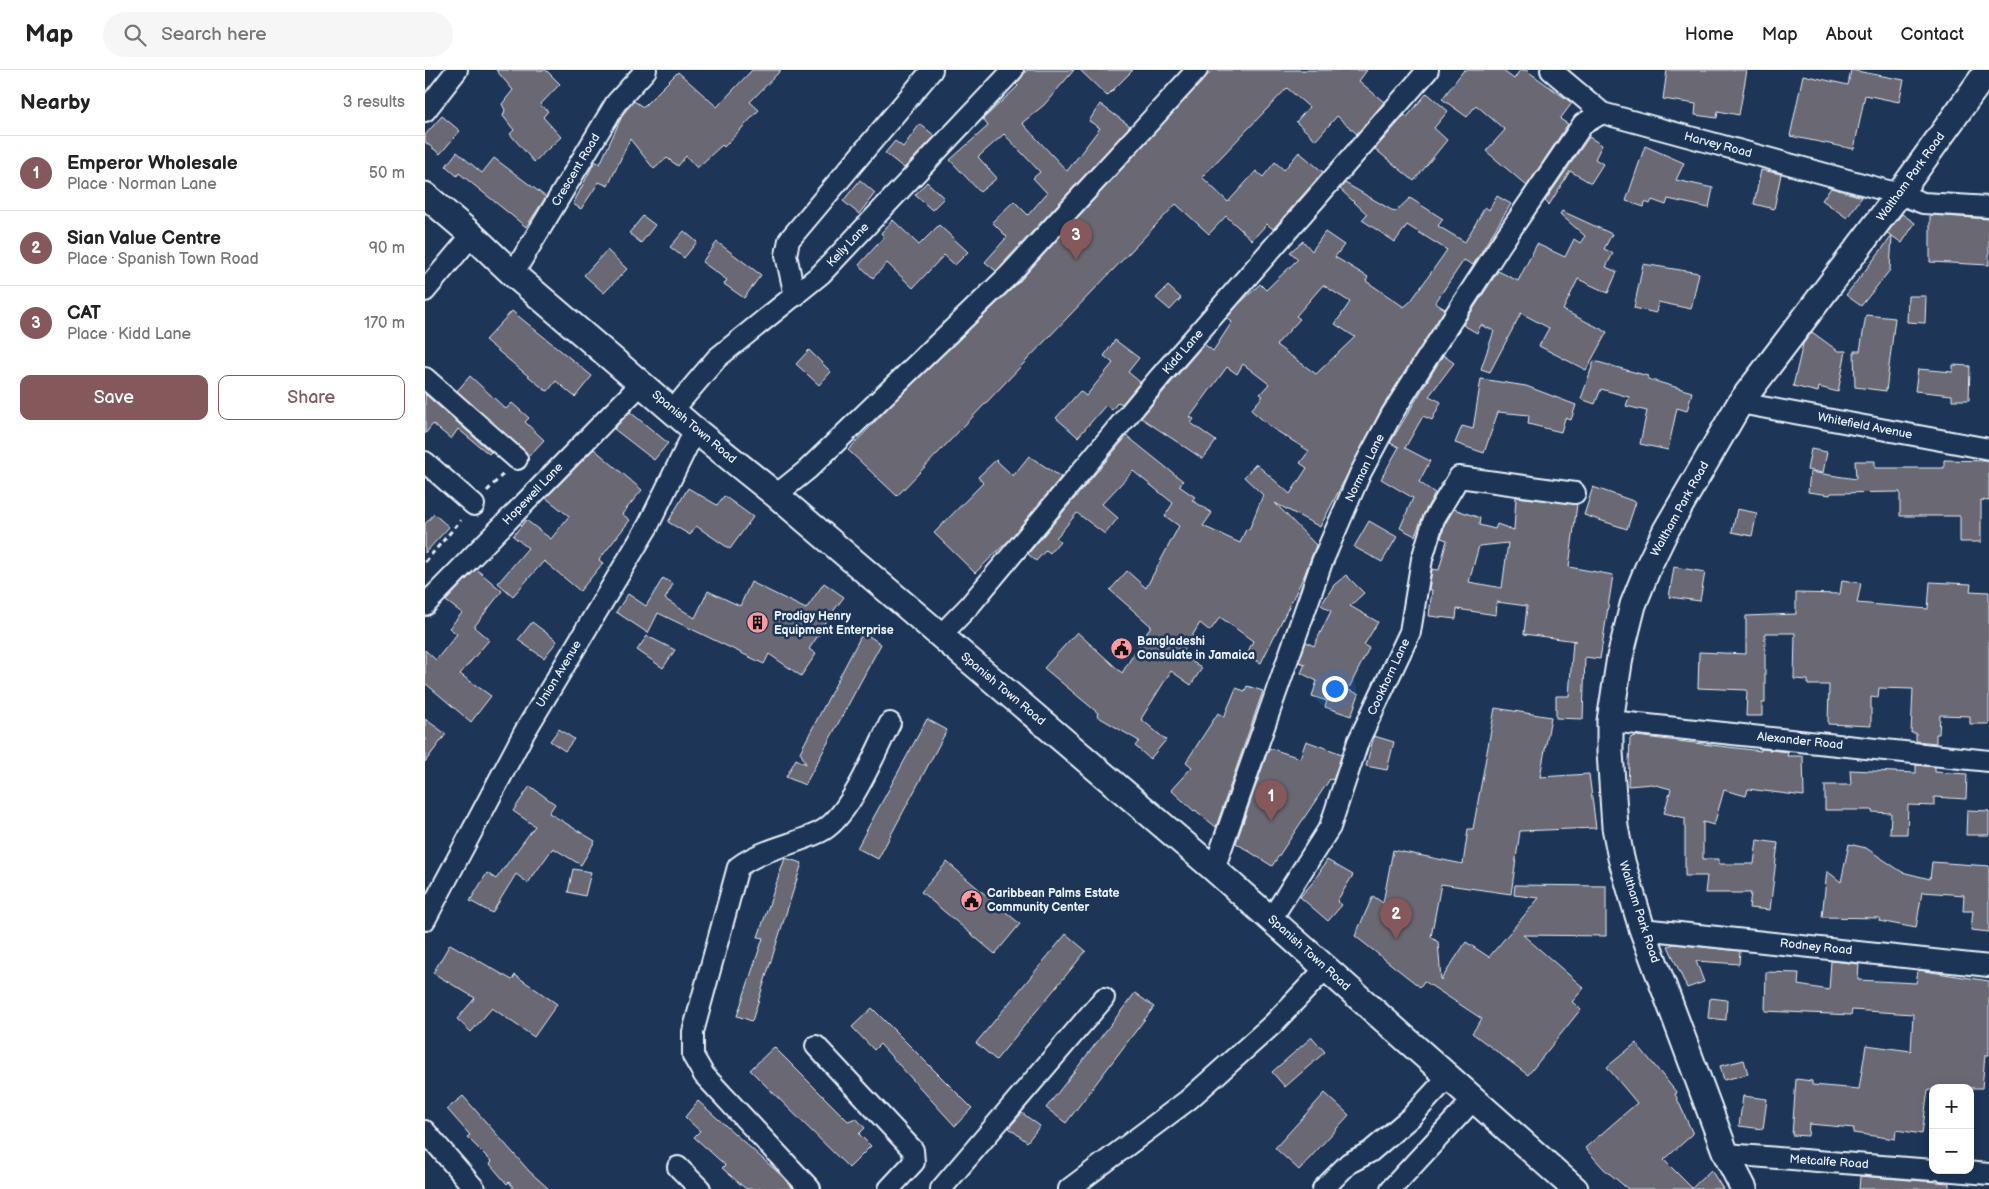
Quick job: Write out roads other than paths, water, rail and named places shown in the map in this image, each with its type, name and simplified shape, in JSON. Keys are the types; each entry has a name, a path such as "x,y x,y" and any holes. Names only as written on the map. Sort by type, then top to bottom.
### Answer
{"main road":[{"name":"Waltham Park Road","path":"1744,1189 1725,1154 1642,928 1621,858 1615,827 1611,783 1610,721 1620,656 1633,606 1649,565 1666,530 1740,403 1899,194 1988,70"},
{"name":"Spanish Town Road","path":"425,195 472,235 513,274 695,430 776,495 1214,869 1473,1099 1570,1188"}],"street":[{"path":"425,111 457,70"},
{"name":"Crescent Road","path":"513,274 616,103 646,70"},
{"path":"795,296 785,254 789,240 932,70"},
{"name":"Kelly Lane","path":"673,410 717,358 821,274 1013,70"},
{"path":"776,495 814,463 1009,275 1197,70"},
{"name":"Kidd Lane","path":"940,636 970,605 1159,378 1428,70"},
{"name":"Harvey Road","path":"1551,70 1602,113 1899,194 1923,203 1989,207"},
{"name":"Norman Lane","path":"1214,869 1322,562 1360,474 1392,414 1506,236 1583,124 1602,113"},
{"path":"425,291 472,235"},
{"path":"425,378 517,458"},
{"name":"Hopewell Lane","path":"425,605 642,384"},
{"name":"Whitefield Avenue","path":"1740,403 1989,449"},
{"name":"Union Avenue","path":"425,920 524,732 648,526 695,430"},
{"path":"425,462 474,505"},
{"name":"Cookhorn Lane","path":"1271,919 1329,827 1358,742 1410,632 1422,559 1434,519 1451,488 1459,477 1575,493"},
{"name":"Alexander Road","path":"1610,721 1989,761"},
{"path":"811,1189 704,1075 693,1056 693,1032 738,867 751,857 821,831 835,821 848,803 890,723"},
{"name":"Rodney Road","path":"1642,928 1989,966"},
{"path":"1069,1189 1188,1100 1273,1024 1325,968"},
{"path":"941,1189 1104,998"},
{"path":"816,1046 913,1150 914,1162 889,1189"},
{"path":"1323,1189 1349,1163 1370,1152 1411,1117 1448,1077"},
{"path":"1391,1189 1473,1099"},
{"path":"425,1131 475,1189"},
{"name":"Metcalfe Road","path":"1725,1154 1929,1170"},
{"path":"678,1167 700,1189"},
{"path":"1974,1173 1989,1174"}],"place":[{"name":"CAT","path":"1076,260"},
{"name":"Prodigy Henry Equipment Enterprise","path":"758,623"},
{"name":"Bangladeshi Consulate in Jamaica","path":"1121,648"},
{"name":"Emperor Wholesale","path":"1271,821"},
{"name":"Caribbean Palms Estate Community Center","path":"971,900"},
{"name":"Sian Value Centre","path":"1396,939"}]}
